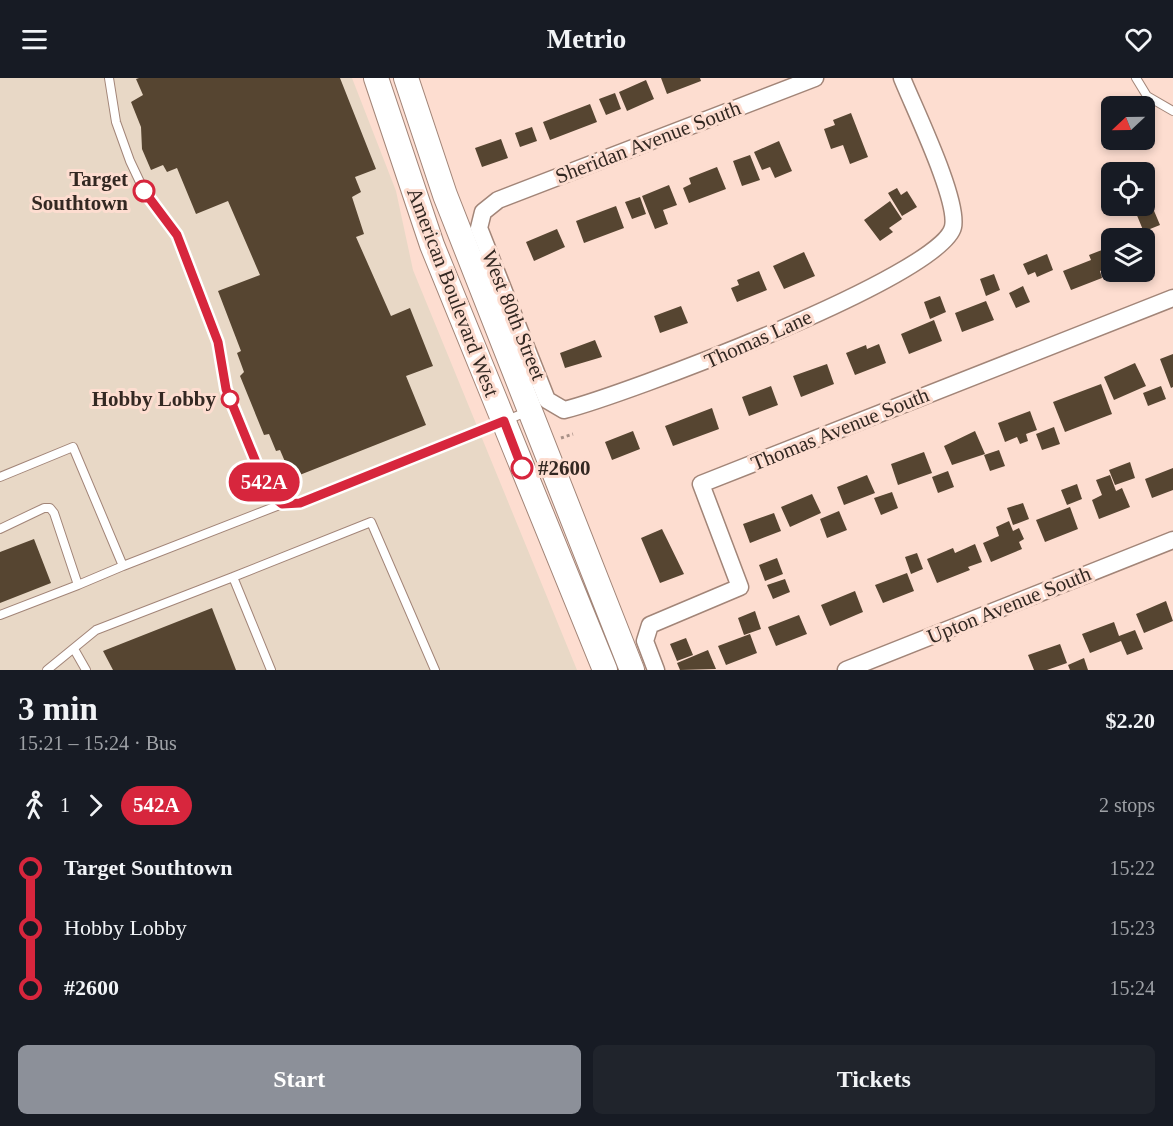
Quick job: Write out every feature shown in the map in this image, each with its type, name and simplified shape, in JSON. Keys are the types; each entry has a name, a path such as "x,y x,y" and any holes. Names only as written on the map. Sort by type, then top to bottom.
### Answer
{"main road":[{"name":"American Boulevard West","path":"376,78 432,245 605,670"},
{"name":"American Boulevard West","path":"406,78 445,195 632,670"},
{"path":"590,636 615,626"}],"street":[{"name":"Sheridan Avenue South","path":"483,212 498,200 815,78"},
{"name":"Thomas Lane","path":"564,410 703,363 874,287 941,244 953,228 953,205 902,78"},
{"name":"West 80th Street","path":"483,212 479,228 548,400 564,410"},
{"name":"Thomas Avenue South","path":"656,670 645,641 650,625 740,587 701,484 1173,298"},
{"name":"Upton Avenue South","path":"846,670 1173,540"}],"lane":[{"path":"109,78 116,122 130,161 147,197 177,235 218,342 226,389 269,494 282,504"},
{"path":"1136,78 1147,96 1173,111"},
{"path":"0,615 282,504 300,503 529,411"},
{"path":"0,477 74,447 123,566"},
{"path":"0,529 44,508 50,508 54,513 78,585"},
{"path":"47,670 96,630 371,522 435,670"},
{"path":"233,577 271,670"},
{"path":"74,649 86,670"}],"shaded area":[{"path":"0,78 352,78 396,191 413,270 577,670 0,670"}],"building":[{"path":"340,78 376,169 355,177 361,192 352,197 364,234 356,237 391,316 410,308 433,366 406,376 426,425 292,478 280,450 276,451 269,434 264,435 240,376 244,372 237,353 241,351 218,291 260,275 228,201 196,214 177,168 167,172 163,165 151,170 142,149 141,127 131,102 143,95 136,79"},
{"path":"661,78 700,78 701,81 667,94"},
{"path":"646,80 654,99 627,111 619,92"},
{"path":"615,93 621,109 606,115 599,99"},
{"path":"590,104 597,122 550,140 543,122"},
{"path":"851,113 868,157 850,164 843,145 831,149 824,129 835,125 833,120"},
{"path":"532,127 537,141 520,147 515,133"},
{"path":"501,139 508,158 482,167 475,148"},
{"path":"779,141 792,171 775,178 770,167 762,170 754,152"},
{"path":"750,155 760,180 742,186 733,161"},
{"path":"717,167 726,189 689,203 683,188 691,184 689,178"},
{"path":"669,185 677,205 663,210 668,224 655,229 642,196"},
{"path":"897,188 901,195 907,191 917,207 902,216 888,193"},
{"path":"640,197 646,214 632,219 625,202"},
{"path":"890,201 902,219 889,228 893,232 880,241 864,220"},
{"path":"616,206 624,228 584,243 576,221"},
{"path":"1155,213 1160,225 1142,228 1137,216 1155,216"},
{"path":"557,229 565,247 534,261 526,242"},
{"path":"1101,250 1101,278 1071,290 1063,271 1091,260 1089,255"},
{"path":"804,252 815,276 784,289 773,266"},
{"path":"1047,254 1053,270 1037,277 1035,272 1028,275 1023,264"},
{"path":"759,271 767,290 737,302 731,288 739,285 737,280"},
{"path":"994,274 1000,290 986,296 980,279"},
{"path":"1023,286 1030,302 1016,308 1009,293"},
{"path":"940,296 946,312 930,319 924,302"},
{"path":"986,301 994,320 962,332 955,313"},
{"path":"681,306 688,323 660,333 654,316"},
{"path":"934,320 942,341 909,354 901,334"},
{"path":"595,340 602,357 565,368 560,353"},
{"path":"879,344 886,363 855,375 846,353 866,345 867,349"},
{"path":"1173,354 1173,387 1171,388 1160,359"},
{"path":"1135,363 1146,386 1114,400 1104,377"},
{"path":"827,364 834,384 801,397 793,376"},
{"path":"1101,384 1112,414 1065,432 1053,402"},
{"path":"771,386 778,405 749,416 742,397"},
{"path":"1161,386 1166,399 1148,406 1143,393"},
{"path":"712,408 719,429 673,446 665,426"},
{"path":"1030,411 1037,430 1026,434 1028,441 1020,444 1017,437 1005,442 998,423"},
{"path":"1054,427 1060,444 1042,450 1036,434"},
{"path":"633,431 640,449 612,460 605,442"},
{"path":"975,431 985,454 952,465 944,446"},
{"path":"999,450 1005,466 990,471 984,455"},
{"path":"924,452 932,473 898,485 891,464"},
{"path":"1130,462 1135,478 1115,485 1109,470"},
{"path":"1173,468 1173,490 1152,498 1145,479"},
{"path":"948,471 954,487 938,493 932,477"},
{"path":"867,475 875,493 844,505 837,487"},
{"path":"1110,475 1116,491 1122,488 1130,507 1099,519 1092,500 1102,495 1096,480"},
{"path":"1077,484 1082,499 1067,505 1061,490"},
{"path":"892,492 898,508 881,515 874,498"},
{"path":"812,494 821,513 790,527 781,507"},
{"path":"1023,503 1029,519 1013,525 1007,508"},
{"path":"1070,507 1078,529 1045,542 1036,520"},
{"path":"839,511 847,530 827,538 820,519"},
{"path":"774,513 781,531 750,543 743,524"},
{"path":"1009,521 1013,531 1019,528 1024,539 1019,542 1022,549 991,562 983,543 999,536 996,527"},
{"path":"662,529 684,574 660,583 641,538"},
{"path":"34,539 51,583 0,603 0,552"},
{"path":"975,544 982,562 968,567 970,570 937,583 927,559 953,548 955,553"},
{"path":"917,553 923,569 911,574 905,557"},
{"path":"777,558 783,574 765,581 759,565"},
{"path":"907,573 914,591 883,603 875,585"},
{"path":"785,579 790,592 773,599 767,585"},
{"path":"855,591 863,612 830,626 821,605"},
{"path":"1166,601 1173,621 1144,633 1136,614"},
{"path":"212,608 236,670 113,670 103,651"},
{"path":"755,611 761,629 744,635 738,618"},
{"path":"799,615 807,634 776,646 768,627"},
{"path":"1114,622 1119,636 1135,630 1143,649 1127,655 1121,641 1090,653 1082,634"},
{"path":"750,634 757,653 726,665 718,646"},
{"path":"686,638 693,655 677,661 670,644"},
{"path":"1060,644 1067,663 1047,670 1034,670 1028,655"},
{"path":"708,650 716,669 680,670 677,663"},
{"path":"1084,658 1088,670 1070,670 1068,665"}],"bus line":[{"name":"542A","path":"144,191 177,235 218,342 226,389 269,494 282,504 300,503 504,421 522,468"}],"place":[{"name":"Target Southtown","path":"144,191"},
{"name":"Hobby Lobby","path":"230,399"},
{"name":"#2600","path":"522,468"}]}
